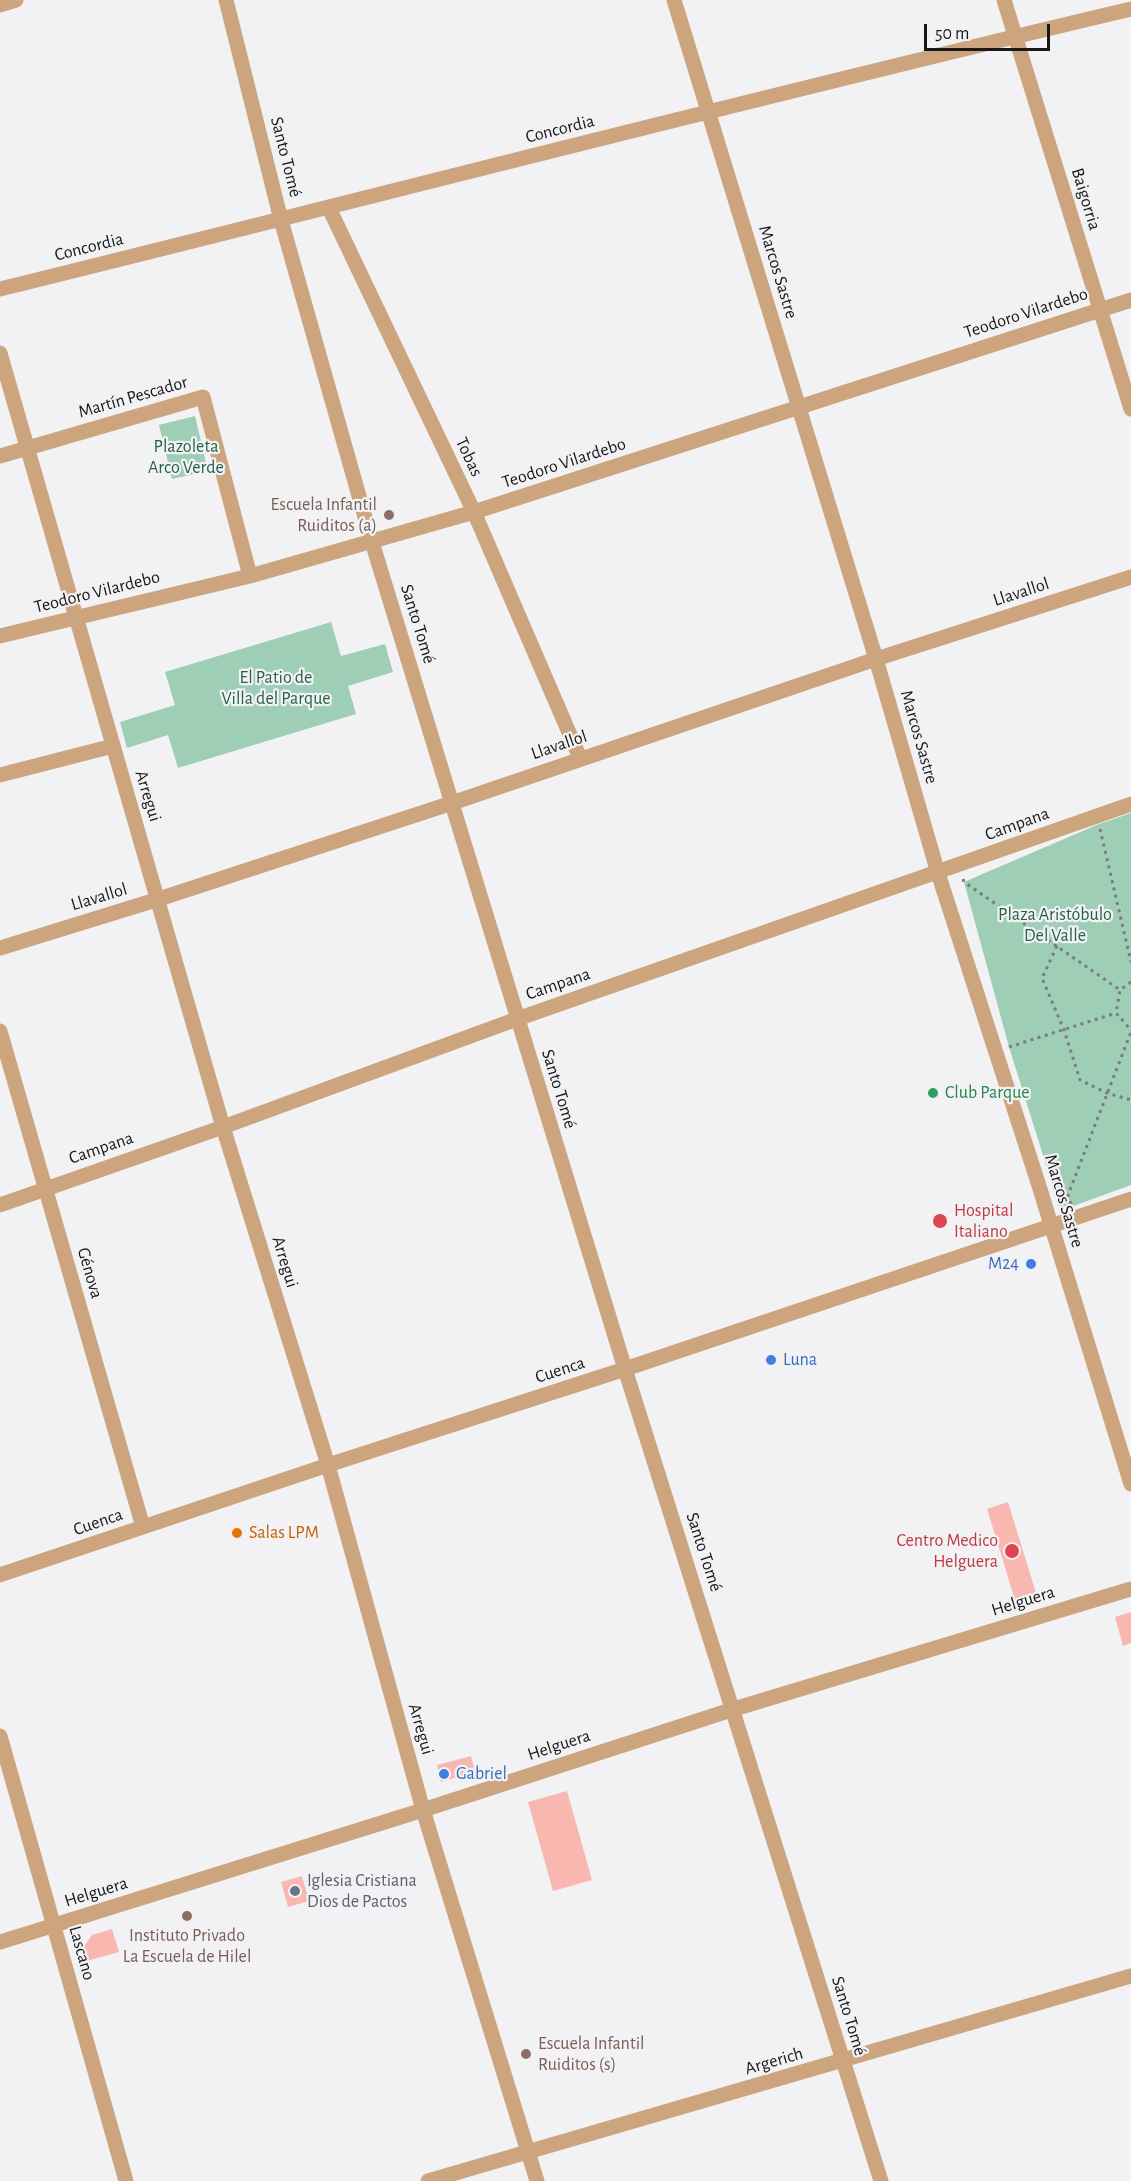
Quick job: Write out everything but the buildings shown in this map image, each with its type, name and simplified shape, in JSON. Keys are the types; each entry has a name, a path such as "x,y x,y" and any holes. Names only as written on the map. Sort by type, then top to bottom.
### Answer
{"street":[{"path":"0,5 16,0"},
{"name":"Santo Tomé","path":"226,0 281,220 372,542 625,1369 881,2181"},
{"name":"Marcos Sastre","path":"674,0 876,659 938,873 1131,1484"},
{"name":"Baigorria","path":"1004,0 1131,409"},
{"name":"Concordia","path":"0,289 708,111 1131,9"},
{"name":"Tobas","path":"329,208 474,513 580,758"},
{"name":"Teodoro Vilardebo","path":"0,636 250,576 474,513 1131,300"},
{"name":"Arregui","path":"0,353 223,1127 328,1465 423,1810 537,2181"},
{"name":"Martín Pescador","path":"0,456 203,397 250,576"},
{"name":"Llavallol","path":"0,948 159,900 876,659 1131,577"},
{"path":"0,775 113,746"},
{"name":"Campana","path":"0,1205 223,1127 517,1019 1131,804"},
{"name":"Génova","path":"0,1030 143,1527"},
{"name":"Cuenca","path":"0,1575 1131,1199"},
{"name":"Helguera","path":"0,1942 423,1810 734,1709 1131,1589"},
{"name":"Lascano","path":"0,1736 126,2181"},
{"name":"Argerich","path":"428,2181 843,2062 1131,1976"}],"path":[{"path":"1099,824 1131,962"},
{"path":"959,865 964,882 1120,990"},
{"path":"1057,945 1042,978 1064,1030 1080,1080 1107,1093 1131,1100"},
{"path":"1076,1217 1068,1195 1131,1031 1116,1013 1120,990 1131,982"},
{"path":"1009,1047 1116,1013"}],"green space":[{"name":"Plazoleta Arco Verde","path":"195,416 208,471 172,479 159,425"},
{"name":"El Patio de Villa del Parque","path":"331,622 341,656 385,644 393,672 348,686 356,714 178,768 168,735 127,748 120,722 175,705 165,672"},
{"name":"Plaza Aristóbulo Del Valle","path":"1131,813 1131,1185 1068,1208 1059,1206 1009,1047 964,882 1099,824"}],"place":[{"name":"Escuela Infantil Ruiditos (a)","path":"389,515"},
{"name":"Club Parque","path":"933,1093"},
{"name":"Hospital Italiano","path":"940,1221"},
{"name":"M24","path":"1031,1264"},
{"name":"Luna","path":"771,1360"},
{"name":"Salas LPM","path":"237,1533"},
{"name":"Centro Medico Helguera","path":"1012,1551"},
{"name":"Gabriel","path":"444,1774"},
{"name":"Iglesia Cristiana Dios de Pactos","path":"295,1891"},
{"name":"Instituto Privado La Escuela de Hilel","path":"187,1916"},
{"name":"Escuela Infantil Ruiditos (s)","path":"526,2054"}]}
